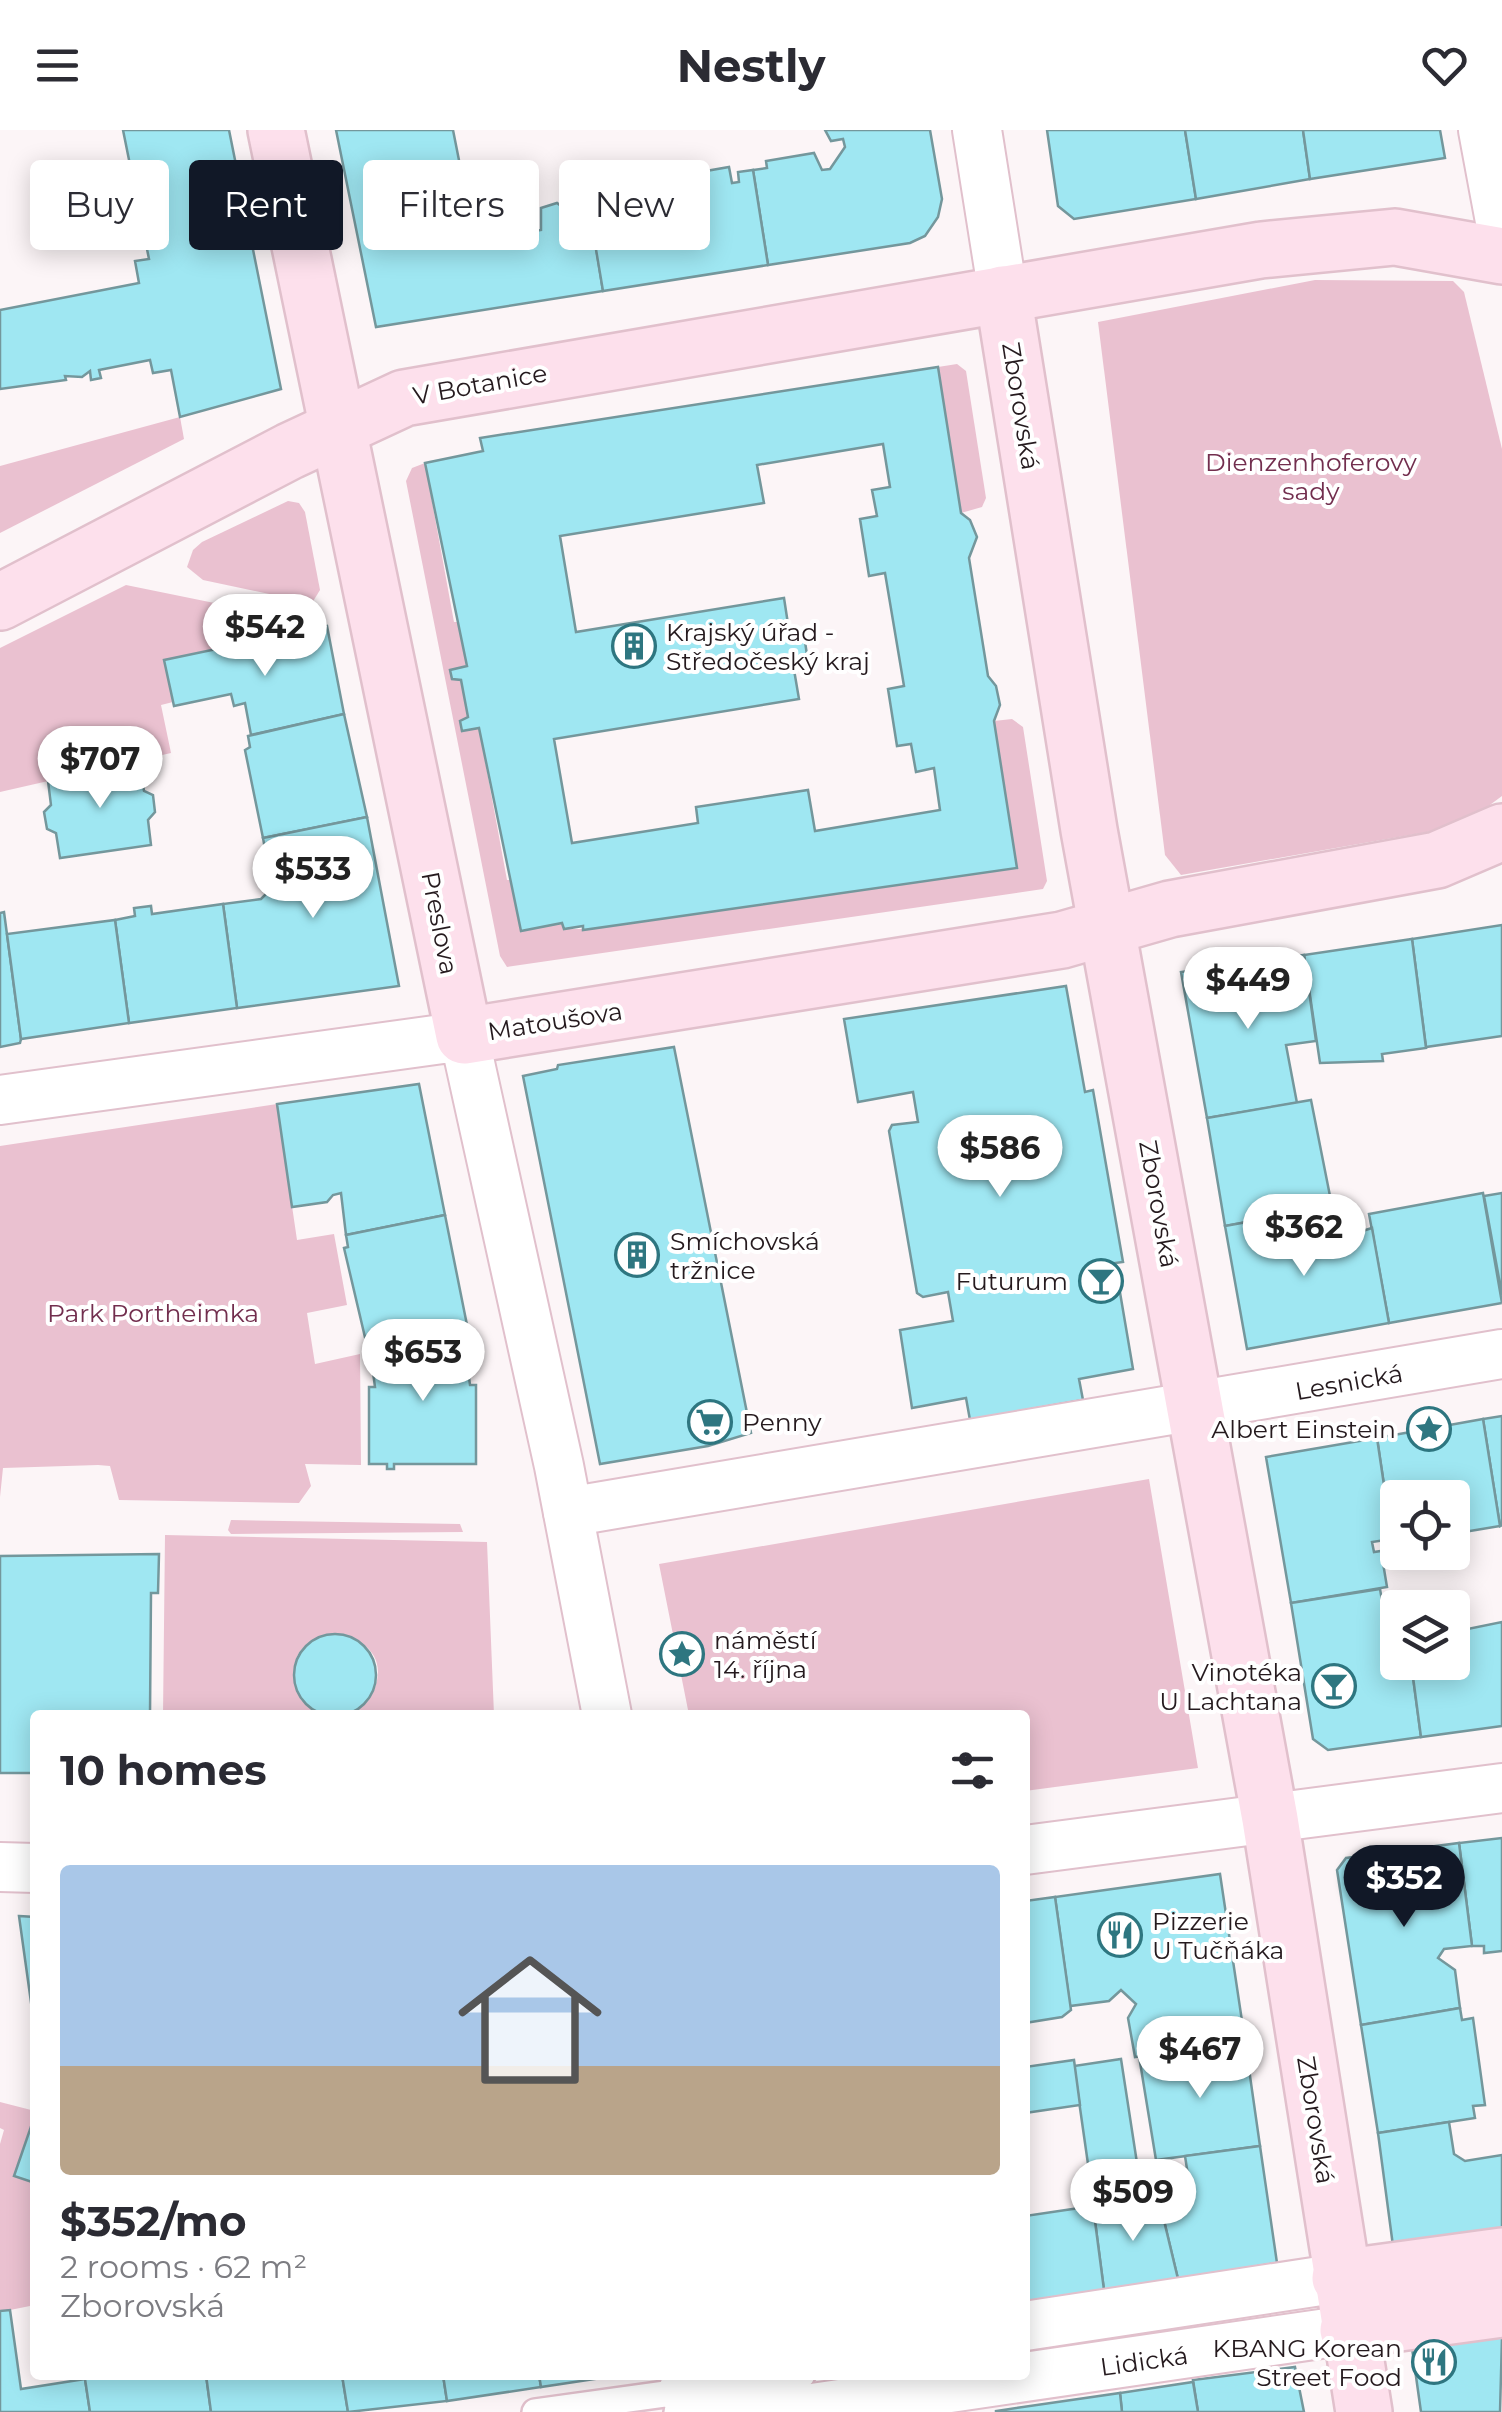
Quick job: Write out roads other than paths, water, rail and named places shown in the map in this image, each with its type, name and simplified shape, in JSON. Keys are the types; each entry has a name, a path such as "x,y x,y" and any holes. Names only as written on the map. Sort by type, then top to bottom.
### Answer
{"main road":[{"name":"Preslova","path":"276,130 341,428 464,1036"},
{"path":"1003,294 1261,250 1377,237 1414,237 1502,256"},
{"name":"V Botanice","path":"0,602 341,428 420,394 1003,294"},
{"name":"Zborovská","path":"1003,294 1108,928 1270,1819 1364,2412"},
{"path":"1108,928 1170,908 1437,860 1466,852 1502,832"},
{"name":"Matoušova","path":"464,1036 1047,942 1108,928"},
{"name":"Lidická","path":"1345,2305 1502,2256"},
{"name":"Lidická","path":"1345,2305 1502,2309"}],"street":[{"name":"Zborovská","path":"977,130 1003,294"},
{"path":"1482,130 1502,232"},
{"name":"Matoušova","path":"0,1100 464,1036"},
{"name":"Preslova","path":"464,1036 568,1512 606,1710"},
{"name":"Lesnická","path":"1196,1407 1502,1354"},
{"path":"568,1512 1196,1407"},
{"path":"1030,1849 1502,1788"},
{"path":"0,1868 30,1868"},
{"name":"Lidická","path":"1030,2326 1345,2305"},
{"name":"Lidická","path":"1030,2365 1345,2305"},
{"path":"686,2402 720,2380"},
{"name":"Lidická","path":"785,2412 952,2380"}],"lane":[{"path":"1030,2360 1502,2274"},
{"path":"1030,2343 1345,2305 1502,2292"},
{"path":"686,2402 781,2380"},
{"path":"536,2412 686,2402 883,2380"}],"place":[{"name":"Krajský úřad - Středočeský kraj","path":"634,646"},
{"name":"Smíchovská tržnice","path":"637,1255"},
{"name":"Futurum","path":"1101,1281"},
{"name":"Penny","path":"710,1422"},
{"name":"Albert Einstein","path":"1429,1429"},
{"name":"náměstí 14. října","path":"682,1654"},
{"name":"Vinotéka U Lachtana","path":"1334,1686"},
{"name":"Pizzerie U Tučňáka","path":"1120,1935"},
{"name":"KBANG Korean Street Food","path":"1434,2362"}],"park label":[{"name":"Dienzenhoferovy sady","path":"1311,476"},
{"name":"Park Portheimka","path":"153,1313"}]}
